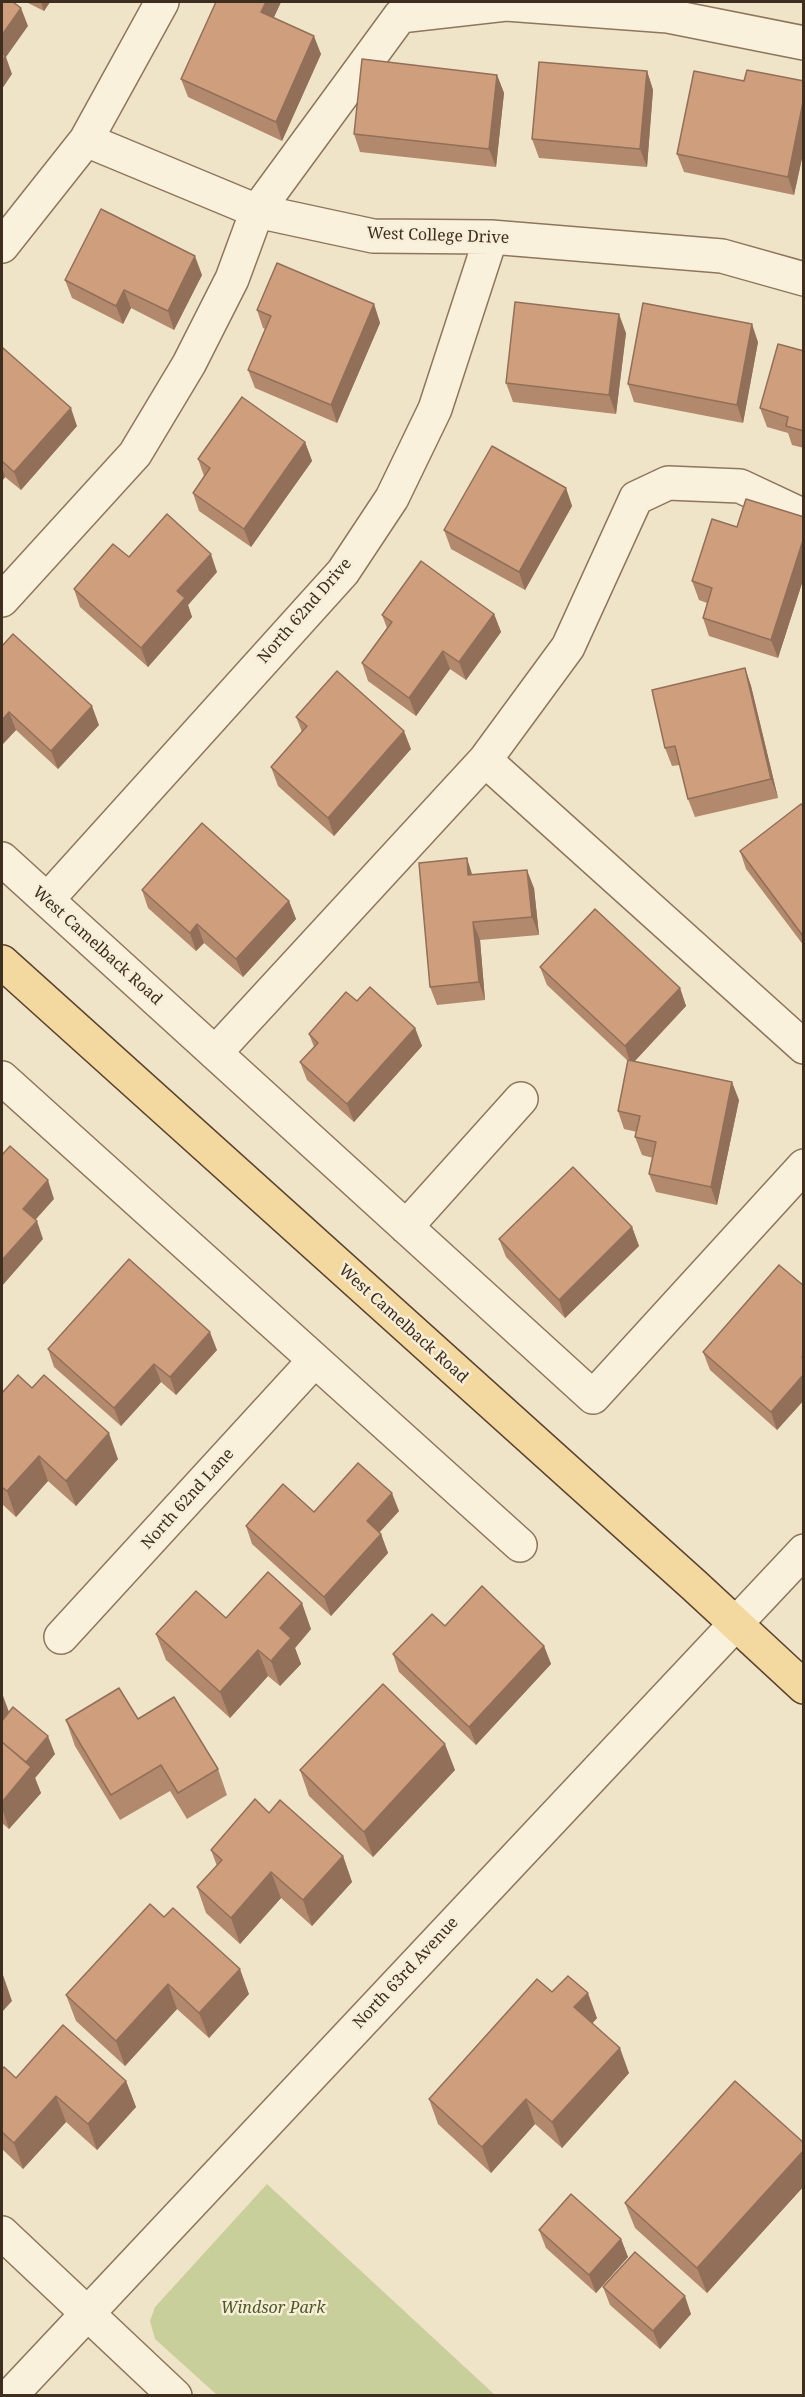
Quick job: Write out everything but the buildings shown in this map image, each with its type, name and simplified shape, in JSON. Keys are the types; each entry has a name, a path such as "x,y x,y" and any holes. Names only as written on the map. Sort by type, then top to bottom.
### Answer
{"main road":[{"name":"West Camelback Road","path":"2,962 735,1623 804,1688"}],"street":[{"path":"2,246 86,140 162,2"},
{"path":"2,600 135,454 189,364 232,279 257,211 400,16 506,4 668,16 804,43"},
{"name":"West College Drive","path":"86,140 257,211 373,236 491,237 722,256 804,279"},
{"name":"North 62nd Drive","path":"47,900 343,572 392,498 435,409 491,237"},
{"path":"215,1053 485,760 568,647 636,498 668,483 740,486 804,516"},
{"path":"485,760 804,1047"},
{"name":"West Camelback Road","path":"2,859 593,1397 804,1166"},
{"path":"2,1078 520,1545"},
{"path":"406,1227 521,1099"},
{"name":"North 62nd Lane","path":"61,1637 314,1361"},
{"name":"North 63rd Avenue","path":"10,2396 804,1551"},
{"path":"2,2233 174,2396"}],"green space":[{"name":"Windsor Park","path":"267,2184 495,2395 217,2395 155,2339 150,2321 155,2307"}]}
